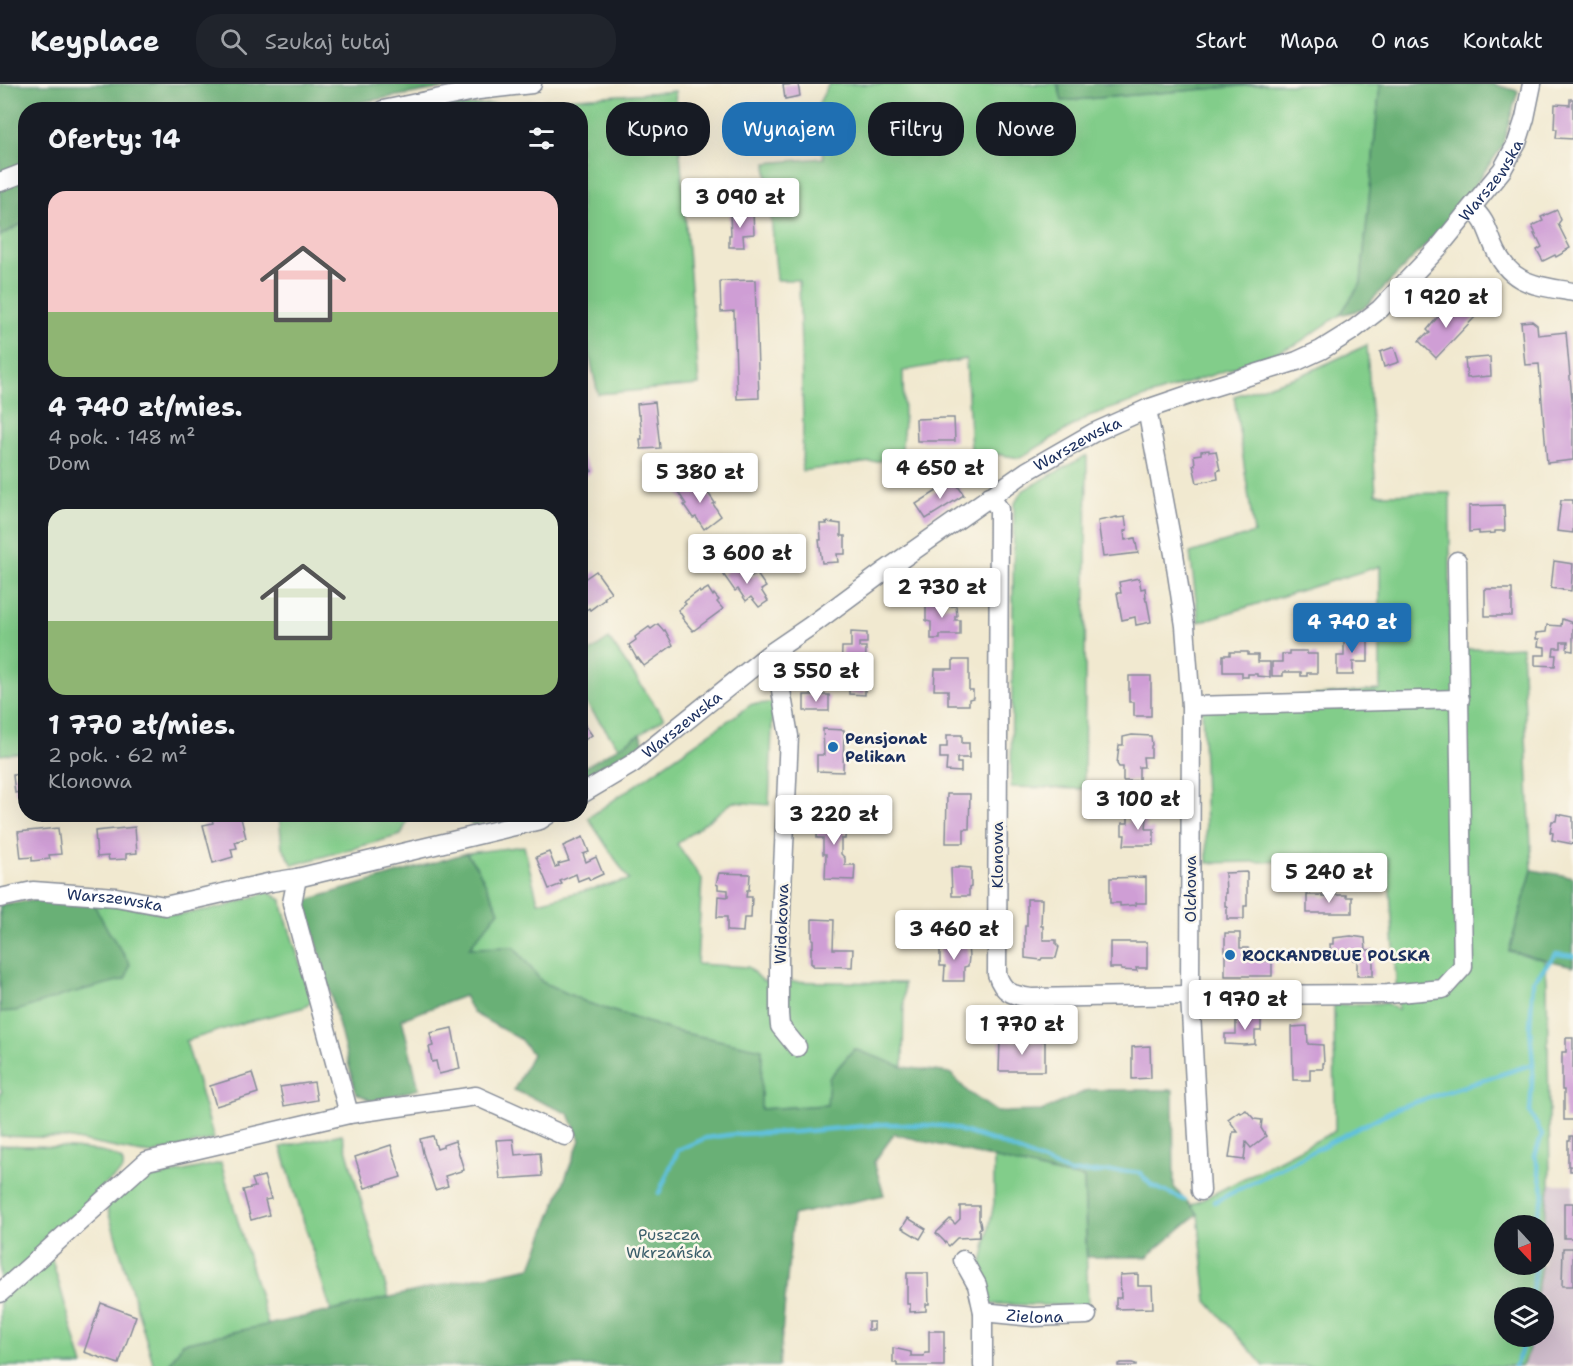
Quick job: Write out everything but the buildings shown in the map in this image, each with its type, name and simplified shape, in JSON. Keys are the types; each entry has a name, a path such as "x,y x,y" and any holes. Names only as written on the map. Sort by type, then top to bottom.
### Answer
{"street":[{"path":"422,102 479,90 532,84"},
{"name":"Warszewska","path":"588,790 632,764 768,655 1027,471 1094,434 1147,410 1197,392 1297,362 1353,330 1380,309 1439,247 1502,170 1517,143 1532,84"},
{"path":"0,182 18,175"},
{"path":"1472,208 1482,216 1496,250 1509,270 1519,279 1536,285 1573,292"},
{"name":"Olchowa","path":"1147,410 1185,626 1191,706 1190,995 1201,1191"},
{"name":"Klonowa","path":"990,496 999,509 997,974 1006,991 1017,996 1031,998 1388,994 1443,989 1463,967 1460,699"},
{"path":"1191,706 1460,699 1457,561"},
{"name":"Widokowa","path":"768,655 779,680 789,736 779,957 779,1014 780,1026 797,1047"},
{"name":"Warszewska","path":"0,898 33,891 116,897 165,906 297,878 532,822"},
{"path":"297,878 292,903 349,1114"},
{"path":"0,1293 147,1161 349,1114 476,1096 565,1136"},
{"name":"Zielona","path":"963,1260 977,1285 983,1312 983,1366"},
{"name":"Zielona","path":"983,1312 1033,1317 1087,1315"}],"shaded area":[{"path":"1550,1184 1573,1184 1573,1366 1522,1366 1529,1347 1554,1347 1554,1287 1538,1287 1539,1275 1554,1275 1554,1215 1544,1215"}],"green space":[{"path":"0,84 477,84 363,102 18,102 18,226 0,236"},
{"path":"829,84 1057,84 1063,101 1266,84 1380,84 1361,283 1340,315 1295,345 1089,416 1020,458 971,450 966,359 903,371 904,422 901,458 802,471 803,420 799,280 777,280 766,163 824,158 824,156 856,156 856,102 819,102"},
{"path":"1058,84 1266,84 1062,101"},
{"path":"1380,84 1492,84 1518,91 1502,147 1450,220 1363,309 1340,315 1361,283"},
{"path":"675,91 676,102 606,102 606,156 680,156 699,385 598,394 588,349 588,102 524,102"},
{"path":"18,226 18,753 0,755 0,236"},
{"path":"1367,345 1376,494 1450,493 1450,650 1522,647 1532,870 1509,951 1545,960 1550,1184 1545,1215 1494,1215 1494,1275 1539,1275 1538,1287 1494,1287 1494,1347 1529,1347 1522,1366 1264,1366 1207,1301 1198,1214 1190,1206 1335,1131 1334,1005 1386,1003 1398,1010 1388,859 1207,863 1202,704 1380,690 1380,566 1199,622 1190,553 1254,533 1234,396 1302,375"},
{"path":"1087,455 1084,789 1011,787 1014,505 1022,491"},
{"path":"609,639 664,718 619,748 588,706 588,653"},
{"path":"773,703 769,805 733,802 677,844 702,879 697,964 748,967 763,981 904,983 903,1068 854,1049 829,1078 828,1105 760,1109 762,1049 674,1031 588,1003 542,982 514,947 469,948 478,869 466,853 524,846 538,902 629,880 588,818 752,704"},
{"path":"640,734 645,745 588,782 588,765"},
{"path":"280,822 407,822 401,835 293,865 282,847"},
{"path":"468,822 488,822 473,825"},
{"name":"Puszcza Wkrzańska","path":"466,853 478,869 499,911 469,948 514,947 542,982 588,1003 674,1031 762,1049 761,1109 827,1105 829,1078 854,1049 903,1067 950,1073 968,1092 997,1112 1042,1111 1088,1090 1173,1090 1174,1187 1198,1214 1147,1257 1087,1257 1084,1178 894,1134 874,1162 884,1195 793,1215 779,1366 168,1366 183,1343 531,1267 580,1140 569,1114 514,1090 532,1054 520,1039 473,1013 464,996 402,1019 419,1089 372,1101 356,1093 322,960 304,901"},
{"path":"1532,870 1573,877 1573,966 1509,951"},
{"path":"268,892 282,900 312,1001 305,1007 186,1041 214,1139 152,1154 66,1138 0,1136 0,1093 2,1092 0,1087 0,905 37,899 132,907 177,915 224,907"},
{"path":"37,899 93,903 130,964 126,979 16,1011 0,1012 0,905"},
{"path":"342,1134 389,1298 331,1311 281,1147"},
{"path":"0,1145 65,1147 101,1152 122,1161 123,1170 100,1189 0,1289"},
{"path":"994,1158 1084,1178 1088,1306 991,1304 979,1278 994,1203"},
{"path":"221,1163 268,1325 183,1343 168,1366 154,1366 105,1201 129,1183"},
{"path":"51,1256 83,1366 0,1366 0,1299"}],"waterway":[{"path":"1537,1215 1544,1194 1535,1156 1542,1134 1530,1113 1533,1064 1530,1028 1533,981 1556,954 1573,956"},
{"path":"1214,1202 1397,1108 1533,1064"},
{"path":"659,1193 678,1150 706,1138 887,1124 946,1126 997,1142 1070,1173 1125,1171 1140,1173 1152,1186 1185,1200"},
{"path":"1533,1287 1534,1275"},
{"path":"1515,1366 1522,1347"}],"place":[{"name":"Pensjonat Pelikan","path":"833,747"},
{"name":"ROCKANDBLUE POLSKA","path":"1230,955"}]}
